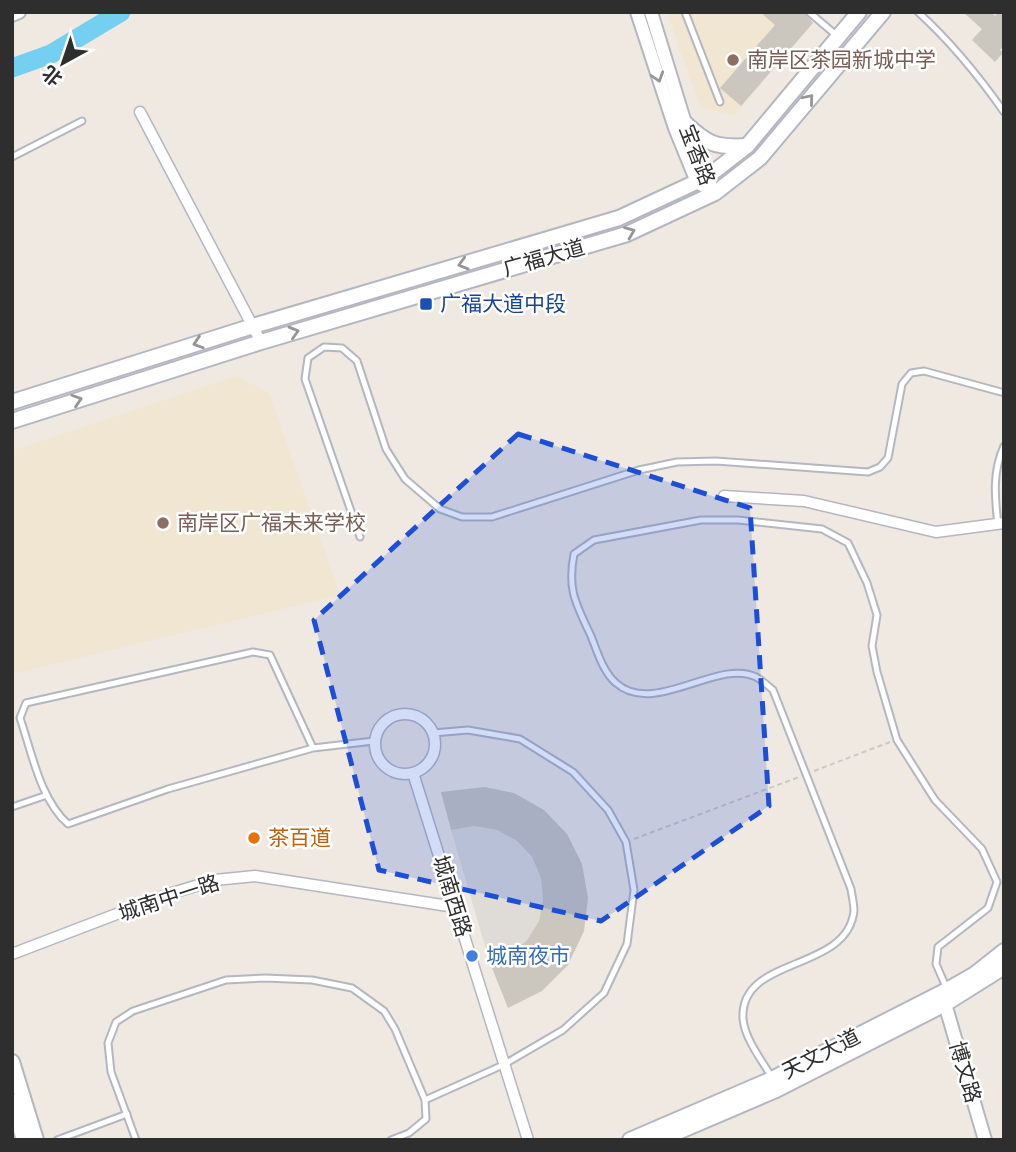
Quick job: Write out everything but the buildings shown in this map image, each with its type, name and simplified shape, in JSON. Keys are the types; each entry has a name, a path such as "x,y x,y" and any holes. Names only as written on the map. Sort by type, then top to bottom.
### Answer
{"main road":[{"name":"广福大道","path":"12,402 253,326 620,218 702,179 747,146 859,12"},
{"name":"广福大道","path":"12,421 261,342 627,234 715,193 760,158 883,12"},
{"path":"685,123 700,138 712,145 747,146"},
{"name":"天文大道","path":"630,1140 772,1079 946,997 1004,951"},
{"name":"天文大道","path":"659,1140 776,1090 1004,967"},
{"path":"12,1062 36,1140"},
{"path":"12,1101 24,1140"}],"street":[{"path":"12,15 19,12"},
{"name":"宝香路","path":"637,12 675,128 702,179 715,193"},
{"name":"宝香路","path":"651,12 702,179"},
{"path":"140,112 261,342"},
{"path":"724,496 804,501 936,532 1001,524"},
{"path":"400,713 420,717 433,733 434,753 422,769 413,773 394,773 378,760 374,741 382,723 400,713"},
{"name":"城南西路","path":"413,773 528,1140"},
{"name":"城南中一路","path":"12,954 169,894 215,880 255,876 455,907"},
{"name":"博文路","path":"946,997 985,1140"}],"lane":[{"path":"685,12 720,102"},
{"path":"809,12 838,38"},
{"path":"918,12 977,73 1004,112"},
{"path":"12,157 82,121"},
{"path":"360,537 305,379 308,358 324,346 342,348 357,361 386,449 405,479 440,509 462,517 492,517 639,470 677,462 716,461 867,472 880,467 888,458 902,384 911,373 924,370 1002,392"},
{"path":"1001,524 994,488 999,456 1004,446"},
{"path":"772,1079 743,1020 746,996 760,980 826,950 845,933 854,911 851,889 804,775 773,690 755,676 732,673 661,692 637,694 616,683 604,666 573,597 570,575 574,554 594,540 701,520 738,520 822,529 848,543 867,583 877,615 873,646 877,672 898,740 935,800 982,849 997,882 988,908 938,947 936,964 946,997"},
{"path":"313,748 270,655 253,652 26,703 20,718 47,795 56,813 68,824 168,789 313,748 374,741"},
{"path":"425,1100 503,1065 563,1030 604,993 627,944 635,890 626,842 608,810 573,772 520,739 468,730 433,733"},
{"path":"12,807 47,795"},
{"path":"136,1140 111,1072 108,1043 116,1022 133,1011 226,981 265,978 312,981 352,988 384,1012 395,1029 425,1100 426,1119 409,1133 391,1140"},
{"path":"57,1140 127,1114"}],"path":[{"path":"626,842 898,740"}],"highlighted area":[{"path":"518,434 750,508 769,806 601,921 379,870 314,620"}],"shaded area":[{"name":"南岸区茶园新城中学","path":"667,12 822,12 735,115 701,108"},
{"name":"南岸区广福未来学校","path":"236,376 269,393 340,595 12,674 12,451"},
{"path":"474,826 497,830 517,841 532,857 541,878 543,900 539,921 527,940 511,955 490,963 451,830"}],"waterway":[{"path":"12,68 51,54 121,12"}],"place":[{"name":"南岸区茶园新城中学","path":"733,60"},
{"name":"广福大道中段","path":"426,304"},
{"name":"南岸区广福未来学校","path":"163,523"},
{"name":"茶百道","path":"254,838"},
{"name":"城南夜市","path":"472,956"}]}
